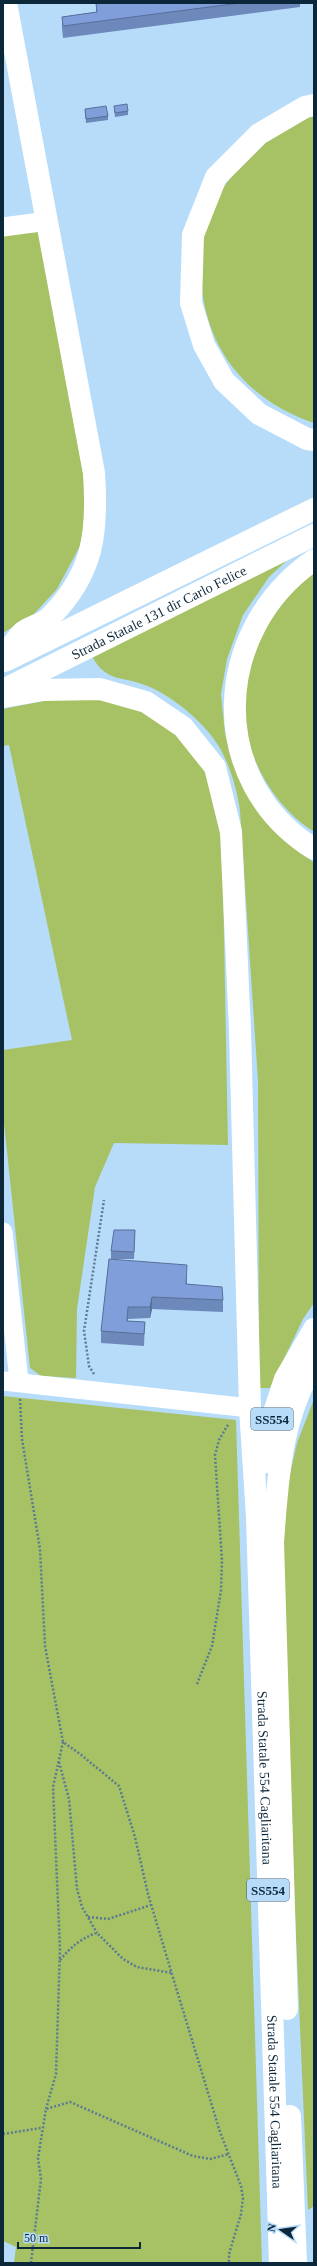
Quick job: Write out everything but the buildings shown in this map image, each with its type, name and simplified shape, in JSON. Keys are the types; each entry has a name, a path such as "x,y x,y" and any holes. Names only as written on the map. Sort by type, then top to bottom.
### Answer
{"highway":[{"path":"3,660 23,633 49,618 70,593 84,571 94,536 96,512 94,473 6,3"},
{"path":"314,105 305,106 259,134 216,177 193,235 191,303 204,345 224,381 259,414 307,439 314,440"},
{"name":"Strada Statale 131 dir Carlo Felice","path":"3,660 314,508"},
{"name":"Strada Statale 131 dir Carlo Felice","path":"3,690 314,535"},
{"path":"314,560 293,574 250,635 238,670 234,694 236,727 242,762 253,786 278,819 303,842 314,849"},
{"path":"3,697 43,690 100,689 146,702 183,727 215,767 231,832 240,1030 246,1407 257,1517"},
{"name":"Strada Statale 554 Cagliaritana","path":"280,2263 257,1517 266,1437 285,1379 314,1329"},
{"name":"Strada Statale 554 Cagliaritana","path":"296,2263 273,1542 279,1464 290,1416 314,1363"}],"street":[{"path":"3,227 48,221"},
{"path":"3,1232 11,1381 102,1393 246,1407"}],"path":[{"path":"102,1393 90,1366 84,1331 104,1200"},
{"path":"11,1381 40,1549 45,1646 63,1742 53,1787 60,1960 56,2074 41,2128 38,2158 41,2178 31,2263"},
{"path":"197,1684 212,1646 221,1590 222,1561 215,1455 219,1440 229,1423 246,1407"},
{"path":"63,1742 119,1786 135,1837 151,1905 220,2132 235,2167 244,2198 229,2254 229,2263"},
{"path":"58,1762 69,1799 77,1889 87,1916 97,1933 123,1959 137,1967 172,1973"},
{"path":"87,1916 108,1919 151,1905"},
{"path":"60,1960 73,1945 88,1936 97,1933"},
{"path":"46,2109 70,2102 192,2156 210,2159 229,2154"},
{"path":"3,2134 41,2128"}],"green space":[{"path":"314,116 314,423 289,413 267,399 247,383 231,365 218,343 208,320 203,295 201,256 204,229 211,209 228,181 260,146 284,128"},
{"path":"37,230 40,234 84,479 84,525 80,546 57,589 34,614 3,633 3,235"},
{"path":"296,552 269,577 243,615 227,659 221,694 225,733 233,761 269,822 314,863 314,1303 303,1319 270,1388 259,1388 258,1081 240,811 237,794 229,769 218,745 212,736 195,718 175,702 155,689 109,675 98,666 93,658 96,650"},
{"path":"314,569 314,832 298,820 284,806 272,791 262,774 254,756 244,718 242,676 259,638 272,616 286,598"},
{"path":"84,693 149,709 206,764 222,831 228,1145 114,1143 95,1187 77,1309 76,1378 41,1376 30,1368 3,1114 3,1050 72,1040 9,745 3,746 3,709"},
{"path":"3,1396 236,1420 262,2263 14,2263 16,2247 3,2241"},
{"path":"314,1399 314,2206 308,2210 295,1913 283,1544 286,1492 297,1443"}]}
